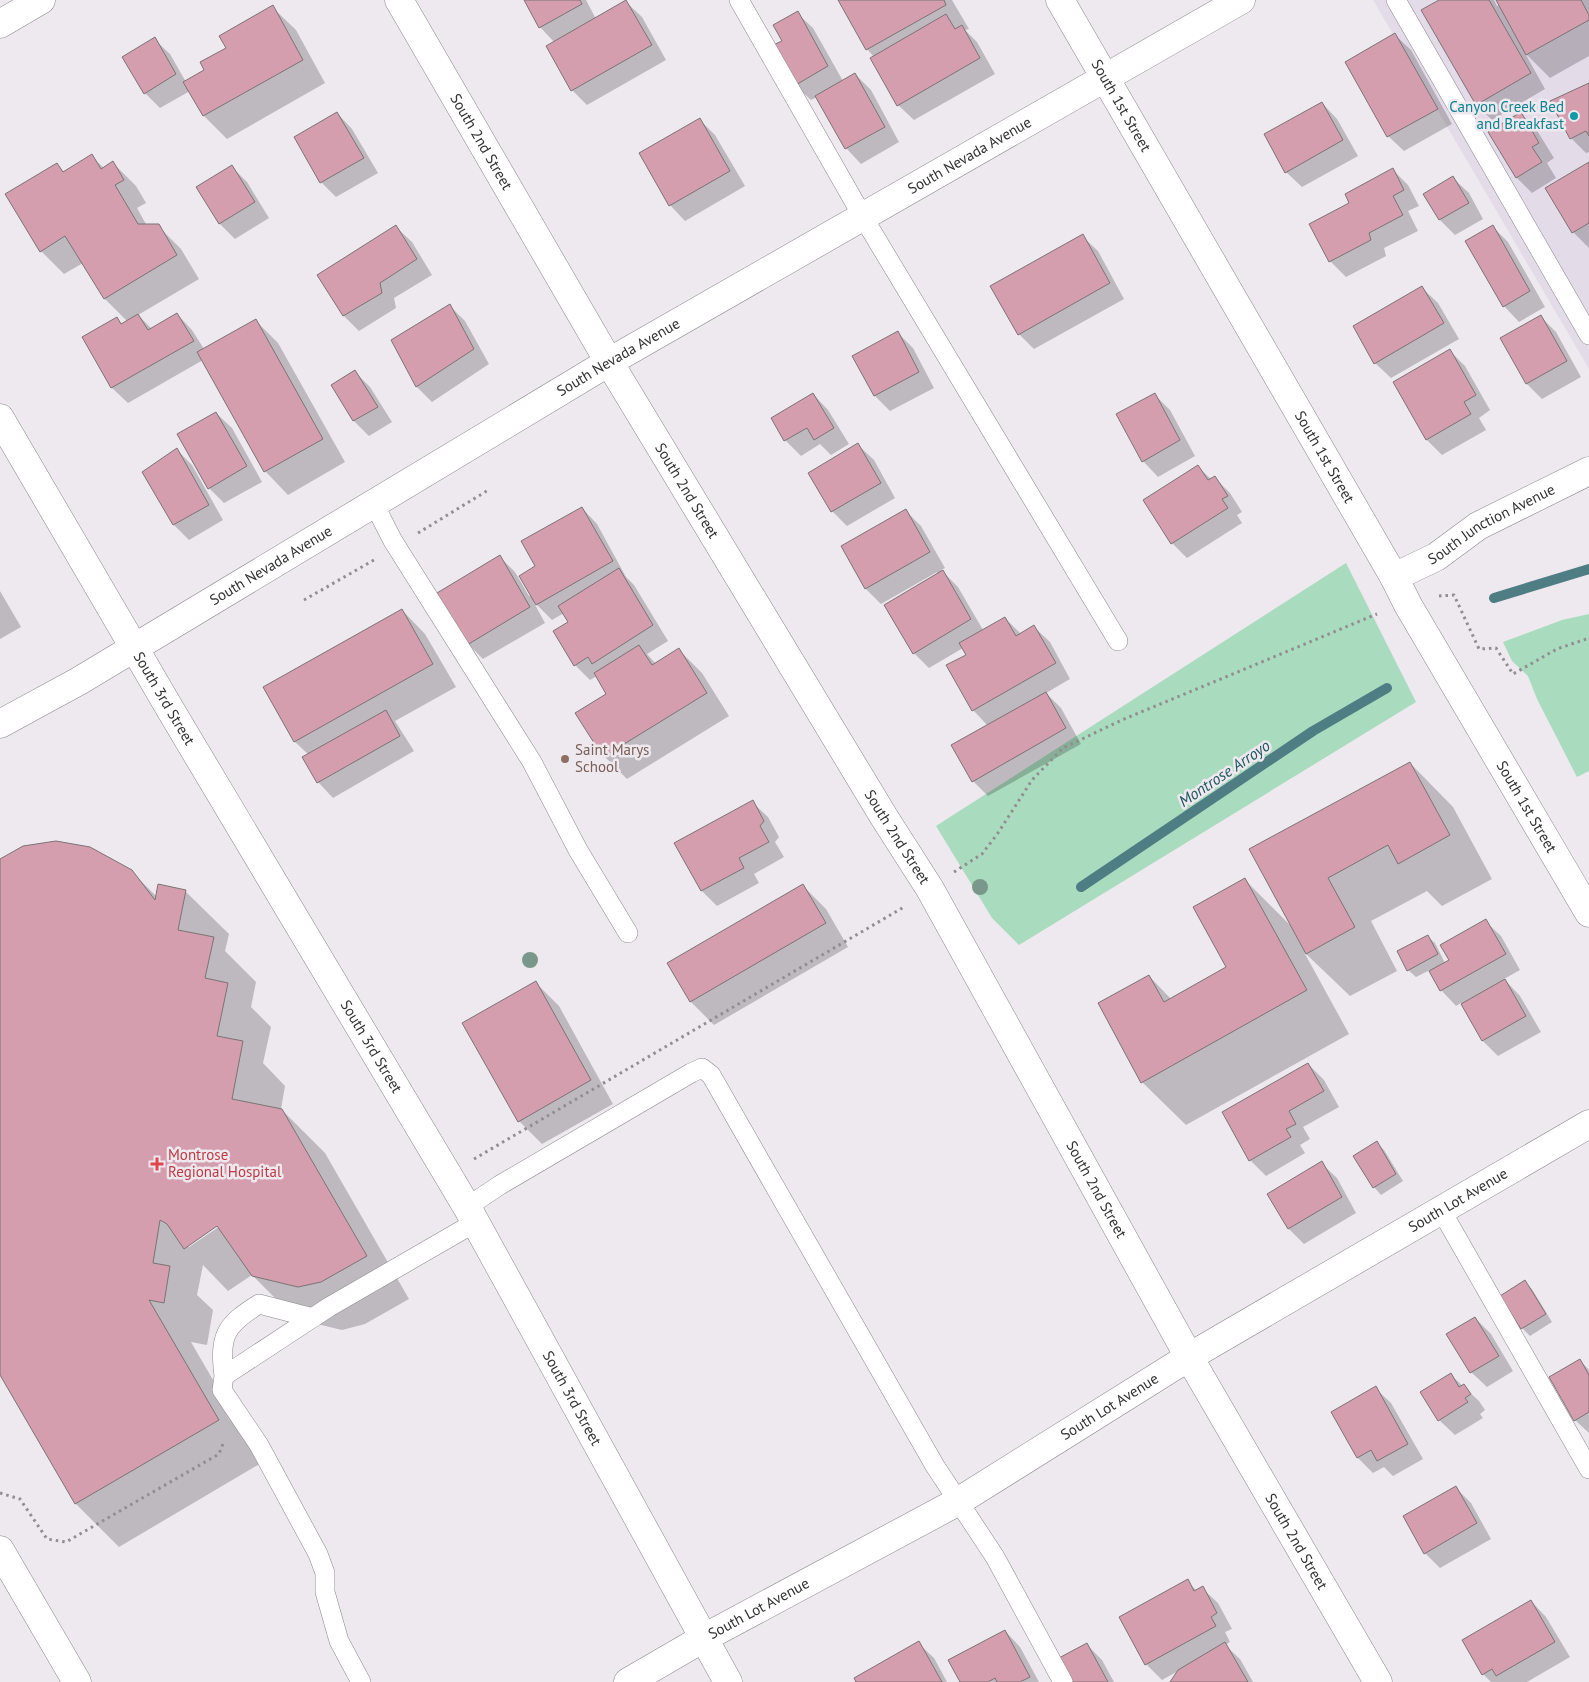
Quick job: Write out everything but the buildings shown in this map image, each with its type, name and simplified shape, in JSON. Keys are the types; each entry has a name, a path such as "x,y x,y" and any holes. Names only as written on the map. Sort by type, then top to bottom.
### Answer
{"street":[{"path":"0,24 41,0"},
{"name":"South 2nd Street","path":"399,0 609,362 884,817 930,889 1189,1357 1378,1682"},
{"name":"South 1st Street","path":"1060,0 1394,577 1408,605 1589,913"},
{"name":"South Nevada Avenue","path":"0,724 79,681 609,362 1240,0"},
{"name":"South 3rd Street","path":"0,418 134,648 471,1215 702,1639 728,1682"},
{"name":"South Junction Avenue","path":"1394,577 1436,557 1478,526 1589,471"},
{"name":"South Lot Avenue","path":"628,1682 702,1639 958,1501 1189,1357 1589,1124"},
{"path":"0,1550 77,1682"}],"lane":[{"path":"739,0 863,217 1118,641"},
{"path":"1396,0 1589,335"},
{"path":"374,504 393,541 532,762 578,850 628,933"},
{"path":"224,1376 471,1215 500,1185 702,1068 711,1075 930,1458 995,1557 1063,1682"},
{"path":"1441,1210 1589,1469"},
{"path":"314,1318 259,1304 237,1318 224,1334 222,1390 270,1465 318,1554 325,1574 325,1592 339,1641 361,1682"}],"path":[{"path":"413,536 490,489"},
{"path":"304,600 379,558"},
{"path":"1445,595 1454,596 1479,648 1496,648 1513,674 1557,649 1589,638"},
{"path":"963,865 982,854 998,833 1032,780 1063,748 1122,720 1379,613"},
{"path":"472,1160 898,911"}],"shaded area":[{"path":"1373,0 1589,0 1589,369"}],"green space":[{"path":"1346,563 1416,702 1019,945 992,918 936,826"},
{"path":"1589,614 1589,771 1577,777 1537,699 1528,676 1512,661 1503,642 1562,620"}],"waterway":[{"name":"Montrose Arroyo","path":"1494,598 1589,569"},
{"name":"Montrose Arroyo","path":"1081,887 1313,731 1387,688"}],"place":[{"name":"Canyon Creek Bed and Breakfast","path":"1574,116"},
{"name":"Saint Marys School","path":"565,759"},
{"name":"Montrose Regional Hospital","path":"157,1164"}]}
